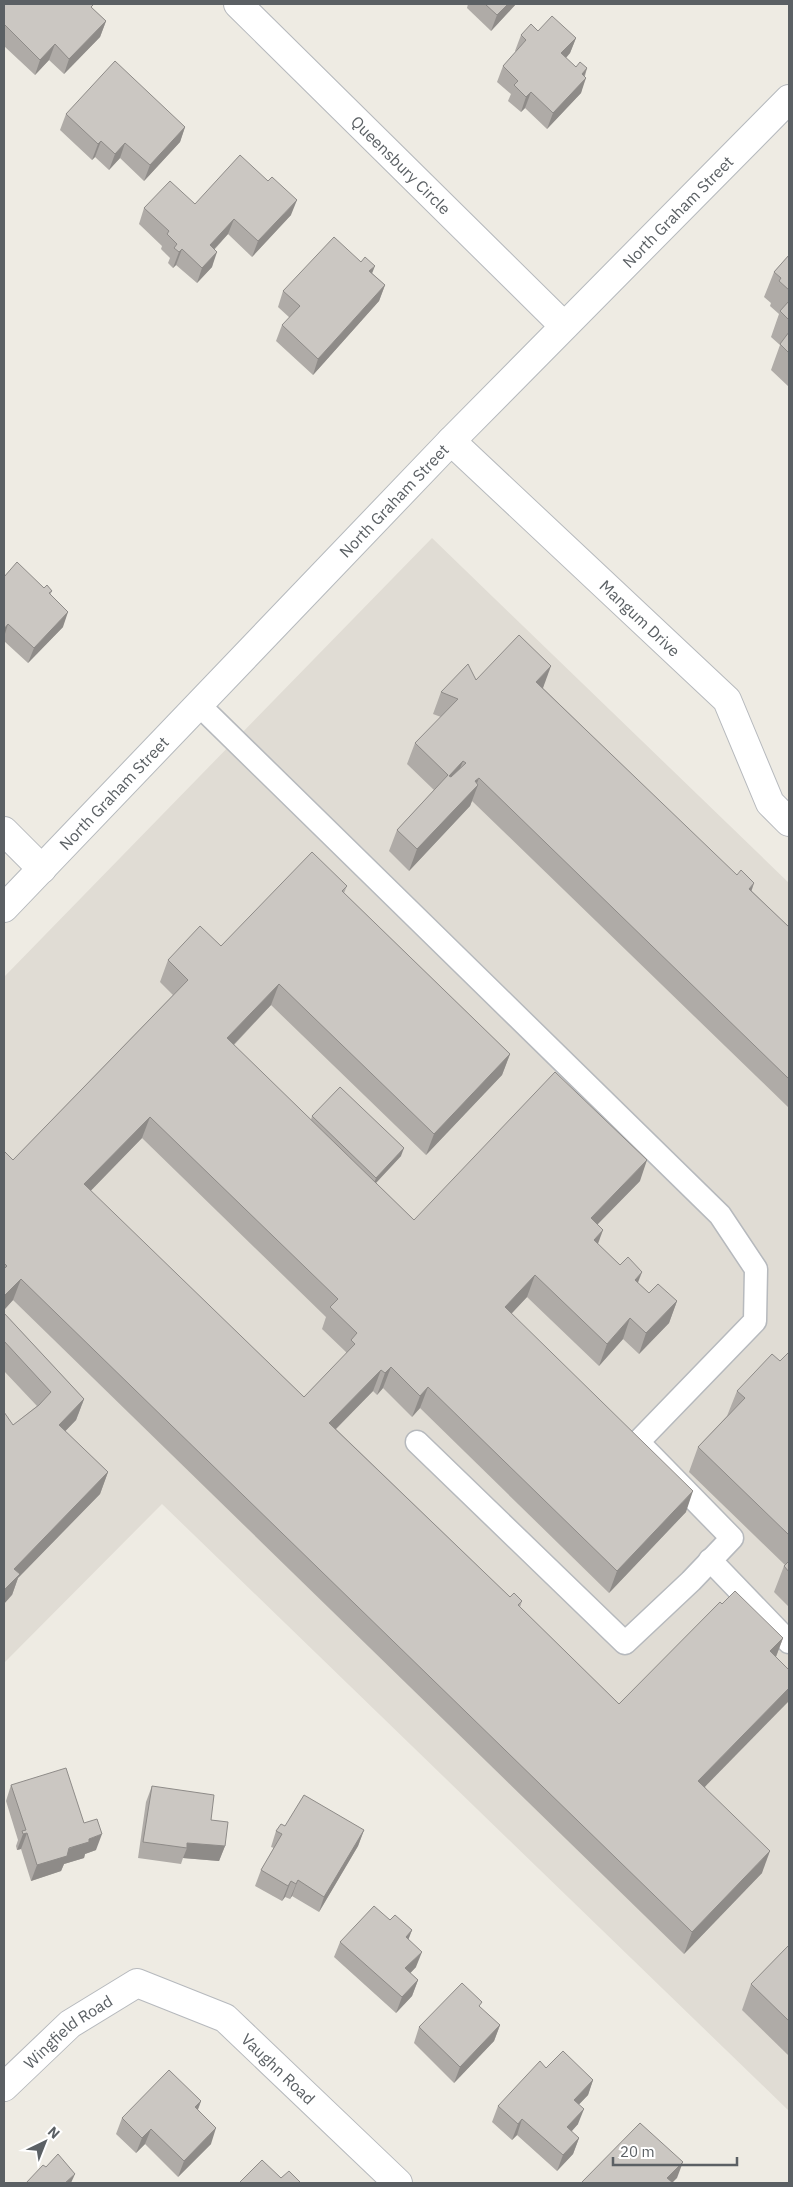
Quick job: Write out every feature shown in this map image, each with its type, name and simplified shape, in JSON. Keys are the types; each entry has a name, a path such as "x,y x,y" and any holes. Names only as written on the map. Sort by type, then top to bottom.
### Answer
{"street":[{"name":"Queensbury Circle","path":"238,4 564,326"},
{"name":"North Graham Street","path":"4,908 451,441 789,99"},
{"name":"Mangum Drive","path":"451,441 727,700 770,803 789,822"},
{"path":"4,831 42,869"},
{"name":"Wingfield Road","path":"4,2087 70,2024 137,1983"},
{"name":"Vaughn Road","path":"137,1983 225,2018 398,2183"}],"lane":[{"path":"199,704 720,1215 756,1269 755,1321 638,1442 732,1538 625,1643 417,1442"},
{"path":"710,1560 789,1642"}],"shaded area":[{"path":"432,538 789,883 789,2111 162,1504 4,1663 4,977"}],"building":[{"path":"4,4 94,4 91,7 106,21 69,59 55,44 40,60 4,24"},
{"path":"485,4 508,4 497,15"},
{"path":"552,16 576,38 561,53 576,67 580,62 587,68 582,74 586,78 553,113 531,92 526,97 514,85 518,81 503,66 526,40 521,35 531,24 538,31"},
{"path":"115,61 185,127 150,165 125,143 115,154 101,141 98,144 66,114"},
{"path":"240,155 268,181 272,177 297,200 258,241 234,219 210,245 217,252 202,268 182,249 179,252 174,248 177,244 167,234 169,231 144,208 170,181 195,204"},
{"path":"334,237 361,262 365,257 375,266 369,271 385,285 318,359 282,325 300,306 283,291"},
{"path":"789,255 789,290 779,281 781,278 774,272"},
{"path":"789,301 789,320 780,311"},
{"path":"789,332 789,353 780,344"},
{"path":"17,562 44,588 47,585 52,591 49,593 68,612 34,648 8,624 4,629 4,577"},
{"path":"519,635 551,666 536,682 737,875 741,870 754,883 749,889 789,927 789,1079 479,778 475,781 478,785 417,849 397,830 448,775 415,743 458,699 441,692 468,664 476,680","holes":["463,761 466,763 451,777 449,776"]},
{"path":"312,852 347,886 342,891 510,1054 434,1134 279,984 227,1038 414,1220 555,1072 647,1160 591,1218 603,1230 594,1240 620,1265 628,1257 642,1272 635,1280 649,1293 658,1284 677,1301 646,1333 630,1318 607,1344 535,1275 505,1307 693,1491 617,1571 428,1387 420,1396 391,1367 385,1373 381,1370 329,1423 510,1597 514,1593 522,1601 518,1605 619,1704 720,1602 722,1604 735,1591 783,1638 770,1651 789,1670 789,1688 698,1781 770,1851 692,1932 21,1279 4,1296 4,1269 7,1266 4,1263 4,1151 13,1160 188,980 168,960 200,926 221,946","holes":["150,1117 338,1299 330,1307 357,1333 351,1340 355,1344 304,1397 84,1184"]},
{"path":"340,1087 404,1148 376,1178 312,1116"},
{"path":"4,1313 84,1399 59,1425 108,1472 14,1569 20,1574 4,1590 4,1412 13,1425 39,1405 51,1392 4,1341"},
{"path":"789,1352 789,1535 698,1447 745,1398 737,1391 772,1354 780,1361"},
{"path":"789,1561 789,1572 784,1566"},
{"path":"66,1768 84,1823 97,1819 102,1834 89,1839 89,1842 69,1848 67,1856 37,1865 27,1833 23,1834 22,1831 26,1830 11,1785"},
{"path":"152,1786 214,1795 211,1820 228,1822 225,1846 187,1843 187,1848 143,1842"},
{"path":"304,1795 364,1830 324,1897 298,1880 296,1884 291,1881 288,1886 261,1870 282,1834 276,1831 281,1824 285,1826"},
{"path":"374,1906 390,1920 395,1915 412,1930 406,1937 422,1952 405,1968 418,1980 402,1997 340,1942"},
{"path":"789,1945 789,2021 751,1984"},
{"path":"462,1983 482,2002 479,2006 500,2025 460,2067 419,2027"},
{"path":"563,2051 593,2080 574,2100 584,2109 567,2127 579,2138 563,2155 522,2119 518,2124 498,2106 540,2061 546,2068"},
{"path":"169,2070 201,2101 195,2107 216,2128 184,2161 151,2129 142,2138 122,2118"},
{"path":"640,2123 683,2162 667,2178 673,2183 581,2183"},
{"path":"58,2154 75,2174 65,2183 26,2183 43,2165 46,2167"},
{"path":"262,2160 281,2178 289,2171 301,2183 239,2183"}]}
